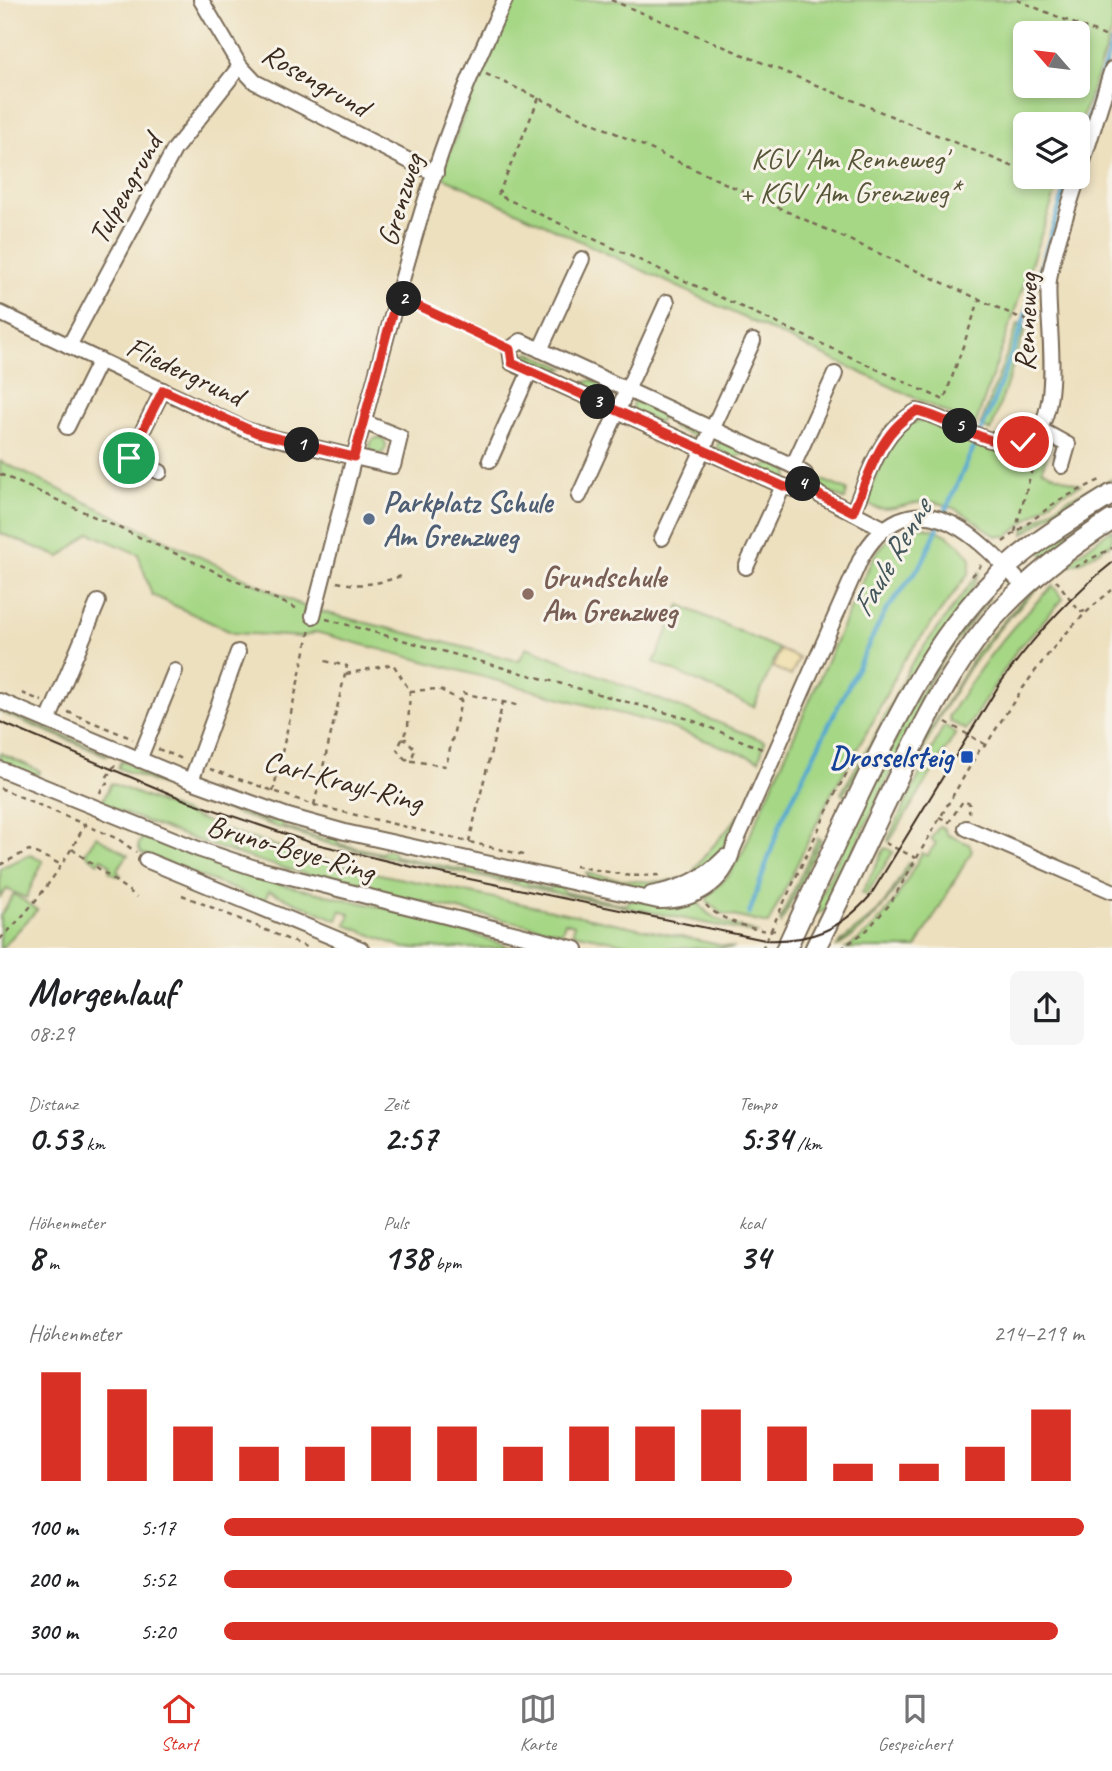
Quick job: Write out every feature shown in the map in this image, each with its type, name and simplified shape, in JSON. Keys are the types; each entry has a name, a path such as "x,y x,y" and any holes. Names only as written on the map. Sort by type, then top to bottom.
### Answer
{"main road":[{"path":"783,939 918,680 960,618 1006,568 1110,485"},
{"path":"815,948 937,699 974,643 1024,586 1070,548 1112,520"}],"street":[{"name":"Rosengrund","path":"201,0 250,78 423,169 436,173"},
{"name":"Grenzweg","path":"313,616 397,296 436,173 474,69 505,0"},
{"name":"Tulpengrund","path":"69,346 174,150 240,66"},
{"name":"Renneweg","path":"1090,139 1112,69"},
{"name":"Renneweg","path":"1039,429 1046,410 1052,377 1052,335 1047,296 1049,277 1075,189"},
{"path":"540,350 582,258"},
{"path":"579,496 667,302"},
{"name":"Fliedergrund","path":"0,313 257,433 354,457"},
{"path":"521,341 540,350 793,466 805,474 804,484 797,490 783,486 512,363 510,349 521,341"},
{"path":"662,538 753,341"},
{"path":"67,427 100,360"},
{"path":"490,460 530,371"},
{"path":"793,466 835,374"},
{"path":"160,472 129,458 163,390"},
{"path":"853,512 888,433 902,418 917,411 933,414 989,439 1018,443 1039,429 1068,445 1062,466"},
{"path":"354,457 393,466 400,437 364,422"},
{"path":"804,484 821,496 885,528"},
{"path":"746,567 783,486"},
{"name":"Carl-Krayl-Ring","path":"0,701 191,782 288,816 345,832 642,896 671,891 692,882 705,875 733,849 861,558 885,528 908,517 927,514 948,522 960,528 1024,586"},
{"path":"48,721 98,602"},
{"path":"191,782 239,652"},
{"path":"139,760 175,671"},
{"name":"Bruno-Beye-Ring","path":"0,769 198,849 255,868 554,946 576,948"},
{"path":"966,828 1112,891"},
{"path":"146,860 361,948"}],"path":[{"path":"611,0 1013,167"},
{"path":"1017,0 1110,38"},
{"path":"474,69 1028,322"},
{"path":"539,98 498,195 944,400 980,299"},
{"path":"397,296 510,349"},
{"path":"1015,532 1039,444 1039,429"},
{"path":"0,474 313,616 688,719 768,751"},
{"path":"1002,543 1067,495 1110,485"},
{"path":"1069,569 1084,565 1112,548"},
{"path":"1051,573 1080,612 1086,611"},
{"path":"332,581 358,586 380,584 401,576"},
{"path":"1048,584 1054,578"},
{"path":"841,948 859,937 880,917 898,892 980,749 986,745 1031,676 1062,635 1112,590"},
{"path":"273,792 313,616"},
{"path":"314,805 347,666 325,661"},
{"path":"345,674 393,664 410,691 408,727 397,750 407,760 446,766 463,693 521,706"},
{"path":"410,691 439,689 461,701"},
{"name":"Carl-Krayl-Ring","path":"22,693 197,765 273,792 314,805 538,858"},
{"path":"469,842 503,702"},
{"path":"942,719 986,745"},
{"path":"401,740 412,743 415,749 407,760"},
{"path":"96,801 103,785 107,784 106,778 110,769 115,766"},
{"path":"0,788 118,839 146,860"},
{"path":"939,817 949,822 963,801 970,804 966,828"},
{"path":"0,939 23,917 72,849 90,814"},
{"path":"887,833 883,842 916,858"},
{"path":"72,849 137,897"},
{"path":"0,865 29,850 61,864"},
{"path":"575,866 630,876 669,875"},
{"path":"182,895 311,948"},
{"path":"703,902 711,911 722,917 783,939"},
{"path":"762,948 769,932"}],"green space":[{"name":"KGV 'Am Renneweg' + KGV 'Am Grenzweg*","path":"512,0 1112,0 1112,31 1090,94 1090,21 1013,21 1013,98 1089,98 1084,112 1013,112 1013,189 1057,189 975,426 441,176 480,71"},
{"path":"1018,324 1026,327 991,431 980,426"},
{"path":"530,353 565,368 550,373 526,362 526,354"},
{"path":"592,380 612,390 611,398 606,400 577,385"},
{"path":"637,401 663,413 659,423 633,411 632,403"},
{"path":"676,419 697,429 697,437 672,428"},
{"path":"928,420 995,450 1004,451 1039,442 1051,442 1042,470 1080,485 1059,495 1008,536 996,536 960,511 934,502 889,509 872,506 865,501 897,433 910,423"},
{"path":"375,438 381,438 386,446 384,452 375,454 370,449 370,443"},
{"path":"718,442 748,453 734,458 717,449"},
{"path":"0,461 307,608 519,661 527,647 765,741 759,760 666,726 316,632 302,637 233,633 152,595 138,554 90,533 60,557 0,533"},
{"path":"773,463 789,470 788,478 784,480 758,469"},
{"path":"815,477 847,490 845,500 819,486"},
{"path":"1112,479 1112,482 1069,502 1024,534 1024,529 1067,499"},
{"path":"1112,503 1112,509 1045,557 1040,550"},
{"path":"919,527 942,532 961,546 971,558 969,573 902,663 872,723 829,798 768,924 721,913 707,902 708,896 729,875 743,851 871,562 890,538"},
{"path":"1112,529 1112,543 1082,561 1057,570"},
{"path":"980,571 974,586 843,795 841,793 877,732 911,664"},
{"path":"1047,578 1004,623 968,669 942,712 902,792 898,791 915,755 976,653 1022,600"},
{"path":"1053,586 1063,599 1017,650 966,730 950,721 949,716 960,698 996,647"},
{"path":"990,598 952,647 929,683 909,734 825,910 810,917 910,709 956,637"},
{"path":"680,605 779,649 754,707 654,662"},
{"path":"0,709 108,754 107,756 0,712"},
{"path":"943,727 956,733 889,842 888,839"},
{"path":"0,753 40,771 37,776 0,761"},
{"path":"121,761 135,767 137,772 171,786 177,783 184,792 216,804 220,800 225,802 227,808 270,822 276,819 282,821 283,827 327,840 337,837 339,844 381,853 392,851 395,856 468,871 477,869 480,874 518,881 520,877 525,878 528,884 550,889 554,885 560,886 564,892 626,905 629,901 696,898 701,907 716,918 759,934 333,845 222,809 118,768"},
{"path":"111,783 239,835 306,855 379,874 734,948 646,948 573,933 574,925 565,922 562,932 313,876 215,847 101,804"},
{"path":"738,816 741,817 718,856 692,874 700,862"},
{"path":"939,826 945,829 946,834 969,844 972,851 916,948 846,948 882,918 922,853 927,856 936,843 931,839"},
{"path":"96,836 128,855 117,870 121,876 109,871 110,865 102,858 98,863 85,853"},
{"path":"142,837 270,882 428,918 512,948 404,948 346,925 350,914 341,910 337,920 269,891 264,901 141,853 138,846"},
{"path":"818,838 821,840 781,923 780,919"},
{"path":"886,848 893,852 866,895 862,893"},
{"path":"30,855 43,861 26,898 7,889 0,897 0,868"},
{"path":"909,862 912,863 880,910 861,930 837,947 879,910"},
{"path":"586,873 634,881 681,879 662,889 646,889 590,879"},
{"path":"14,894 37,910 0,948 0,916"}],"sand":[{"path":"780,650 799,658 791,676 773,667"}],"waterway":[{"name":"Faule Renne","path":"1090,112 1112,43"},
{"name":"Faule Renne","path":"749,914 782,819 885,612 922,563 989,413 1020,332 1065,189"}],"tram line":[{"path":"0,722 185,800 312,843 421,869 765,940 796,939 835,925 847,918 870,896 1001,682 1052,619 1112,563"}],"place":[{"name":"Parkplatz Schule Am Grenzweg","path":"369,519"},
{"name":"Grundschule Am Grenzweg","path":"528,594"},
{"name":"Drosselsteig","path":"967,757"}],"route":[{"path":"129,458 163,390 244,429 270,438 354,457 397,296 510,349 512,363 783,486 797,490 804,484 853,512 888,433 902,418 917,411 933,414 989,439 1007,443 1023,442"}]}
